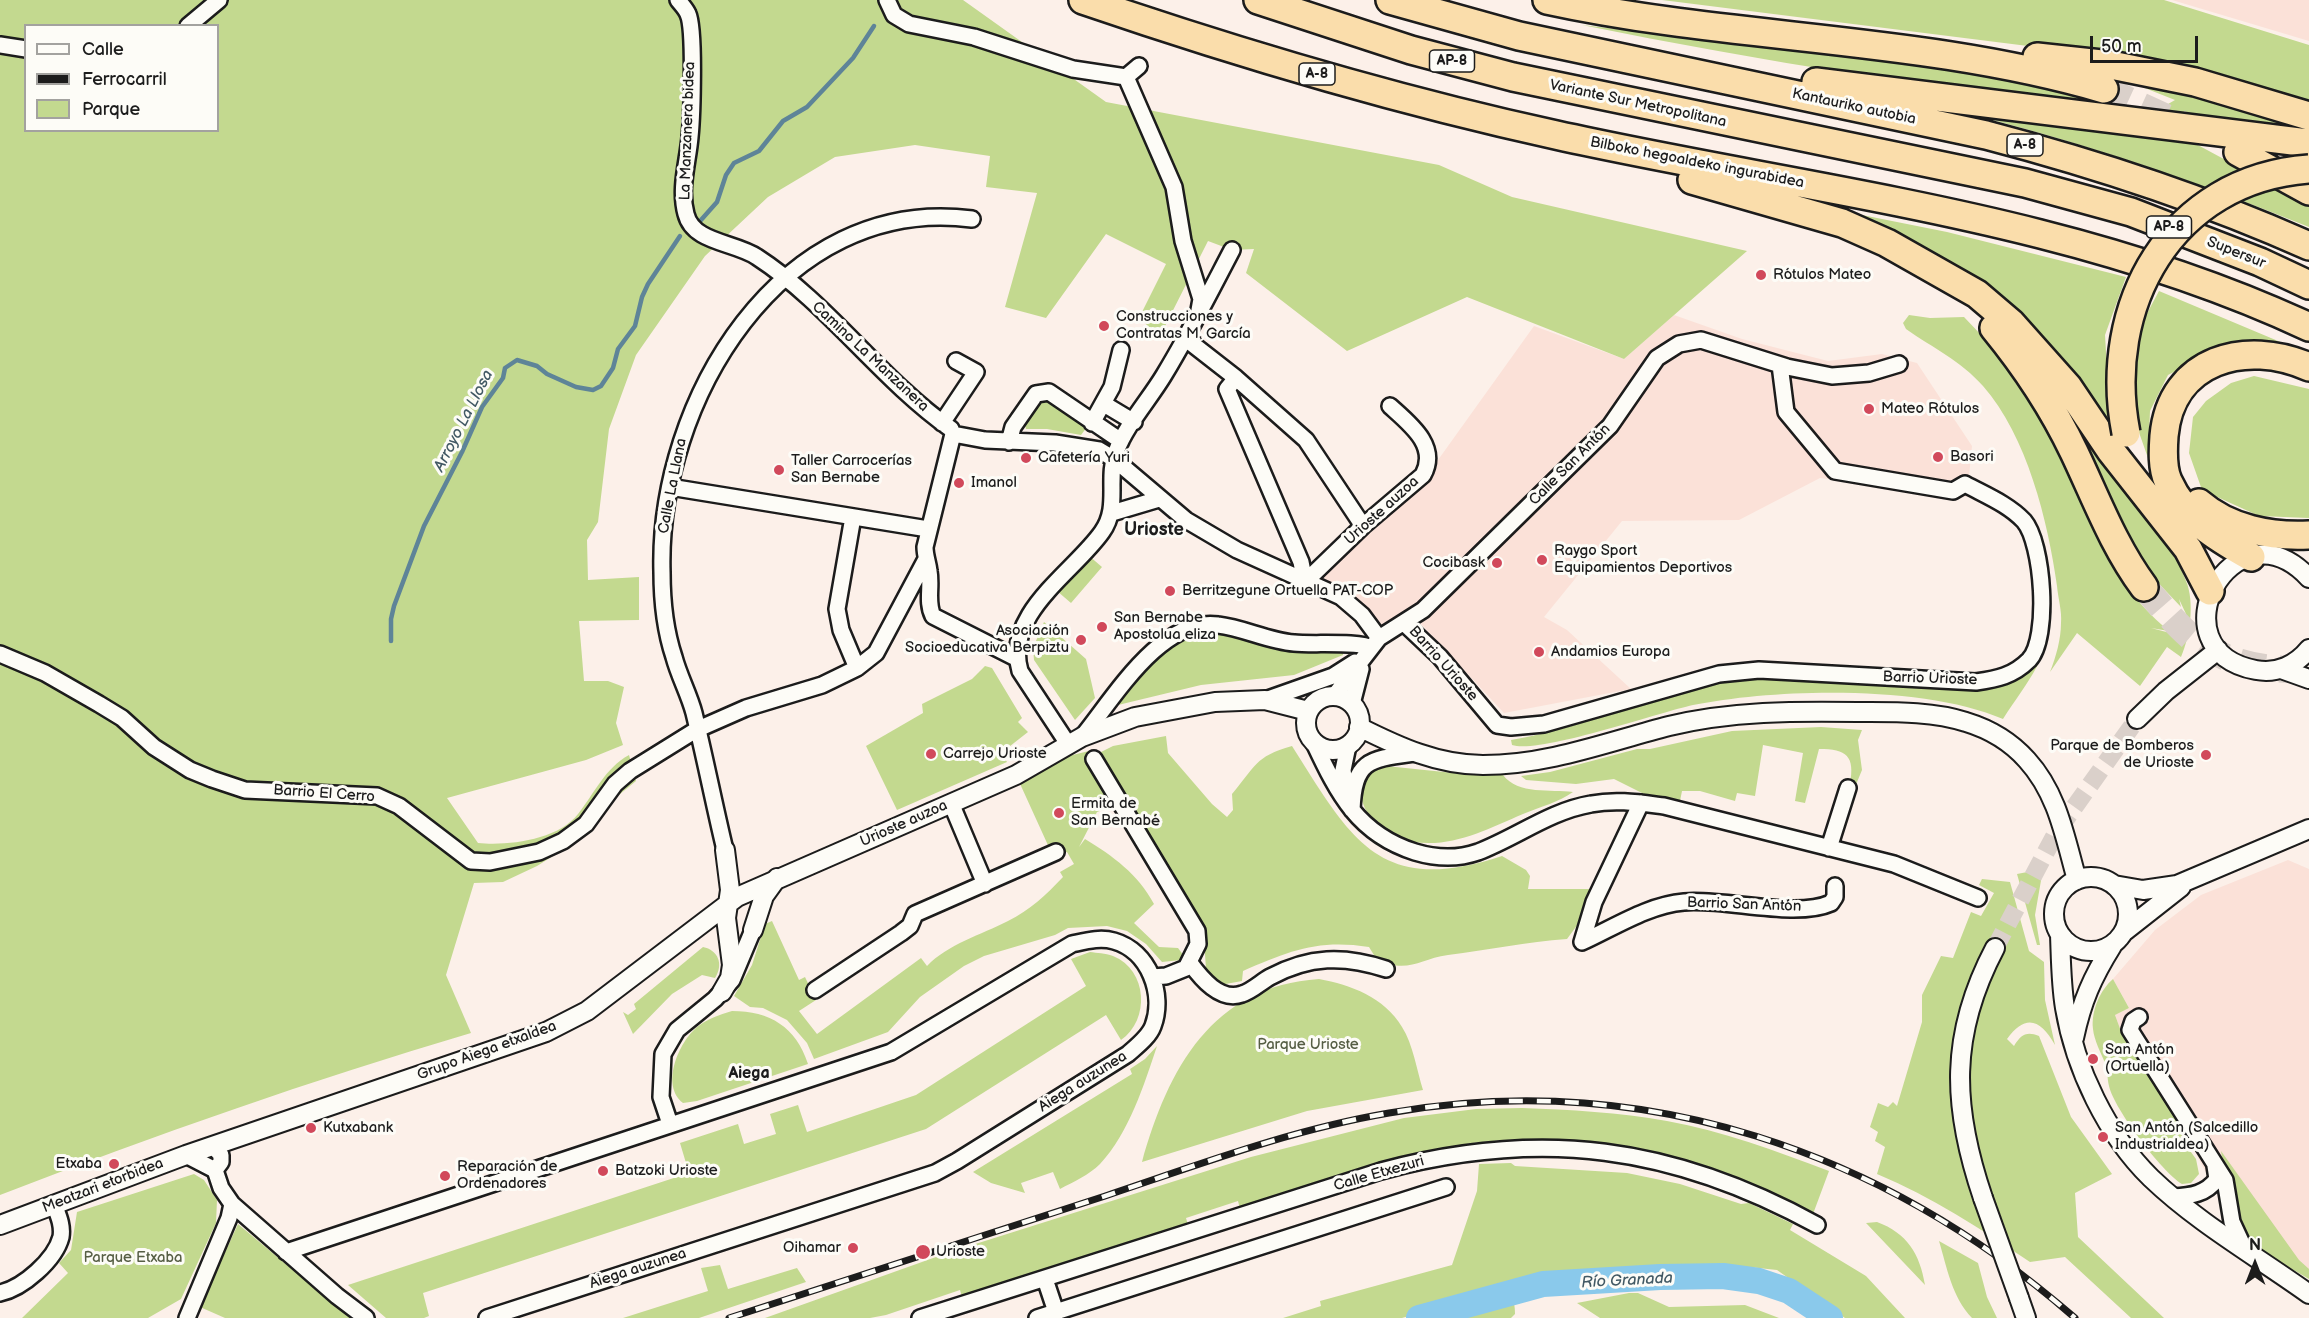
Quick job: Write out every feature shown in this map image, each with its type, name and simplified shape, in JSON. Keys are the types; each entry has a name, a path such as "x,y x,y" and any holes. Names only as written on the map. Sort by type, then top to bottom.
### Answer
{"highway":[{"name":"Bilboko hegoaldeko ingurabidea","path":"1083,0 1295,68 1555,135 2031,231 2158,267 2220,289 2309,327"},
{"name":"Variante Sur Metropolitana","path":"1258,0 1401,47 1514,77 2025,183"},
{"name":"Kantauriko autobia","path":"1390,0 1519,36 1986,135 2042,149 2139,178 2218,206 2309,246"},
{"path":"1546,0 1638,17 2004,64 2104,89"},
{"path":"1830,41 2007,53 2111,65 2196,82 2309,116"},
{"path":"1729,81 1770,77 2309,143"},
{"path":"1555,135 1588,154 1721,187 1842,223 1887,243 1977,294 2011,322 2040,352 2068,387 2111,451 2194,557 2210,591"},
{"path":"2238,152 2309,191"},
{"path":"2174,531 2135,461 2126,433 2119,384 2121,350 2138,287 2158,253 2180,228 2201,210 2227,193 2268,176 2309,169"},
{"name":"Supersur","path":"2025,183 2131,212 2260,262 2309,285"},
{"path":"1932,269 1994,327 2048,400 2104,522 2130,569 2144,587"},
{"path":"2251,557 2200,525 2182,506 2167,480 2163,444 2165,422 2174,398 2199,370 2216,361 2236,355 2264,354 2309,367"},
{"path":"2163,444 2177,476 2192,496 2209,512 2233,524 2260,532 2309,535"}],"street":[{"path":"190,24 219,0"},
{"name":"La Manzanera bidea","path":"678,0 688,14 693,35 690,137 683,186 686,215 696,231 709,239 735,245 787,279"},
{"path":"887,0 894,15 909,24 974,37 1073,69 1126,78"},
{"path":"0,45 24,49"},
{"path":"1126,78 1139,66"},
{"path":"1126,78 1174,187 1183,241 1201,299 1198,313"},
{"name":"Calle La Llana","path":"725,850 696,730 694,712 673,656 663,599 663,552 670,487 679,445 691,411 711,370 736,332 787,279 830,245 858,231 889,222 920,217 972,219"},
{"path":"1075,740 1020,671 1016,658 1032,613 1103,531 1112,513 1114,459 1121,441 1186,339 1232,250"},
{"name":"Camino La Manzanera","path":"787,279 903,392 953,434"},
{"path":"1186,339 1236,378 1306,440 1363,526"},
{"name":"Calle San Antón","path":"1371,648 1423,610 1610,426 1657,358 1679,344 1701,340 1780,364 1832,376 1869,373 1899,364"},
{"path":"1092,423 1104,404 1121,350"},
{"path":"942,423 976,372 956,361"},
{"name":"Barrio Urioste","path":"1404,623 1440,657 1497,725 1511,727 1544,724 1719,674 1788,670 1976,682 2005,678 2031,658 2039,635 2042,582 2037,551 2025,523 2011,509 1965,484 1953,491 1834,471 1786,412 1780,364"},
{"path":"1236,378 1227,389 1228,397 1245,429 1301,562 1305,582"},
{"path":"1009,442 1012,427 1036,394 1050,392 1121,441"},
{"path":"1104,404 1134,422"},
{"name":"Urioste auzoa","path":"1305,582 1363,526 1423,475 1429,464 1428,451 1420,435 1390,406"},
{"path":"696,730 746,708 822,685 857,668 876,653 925,561 928,529 953,434 1009,442 1054,443 1099,450 1114,459 1186,520 1237,550 1341,597 1362,615 1371,648 1352,704"},
{"path":"1099,450 1112,442 1121,441"},
{"path":"670,487 928,529"},
{"path":"1112,513 1159,499"},
{"path":"853,517 837,609 841,630 857,668"},
{"path":"2306,571 2286,560 2266,555 2251,557 2227,569 2210,591 2206,619 2209,633 2218,650 2230,661 2245,668 2263,672 2281,669 2294,664 2309,649"},
{"path":"925,561 929,570 930,609 933,616 1016,658"},
{"name":"Urioste auzoa","path":"1075,740 1162,642 1188,627 1216,625 1286,643 1330,645 1364,643 1371,648 1333,676 1265,700"},
{"path":"1334,696 1371,648"},
{"path":"2137,719 2166,691 2218,650"},
{"name":"Barrio El Cerro","path":"0,654 45,673 114,713 154,747 190,770 245,790 377,796 399,806 471,861 490,862 516,858 539,852 563,841 586,824 615,784 630,771 696,730"},
{"path":"2281,669 2309,679"},
{"path":"1352,810 1343,780 1348,746 1356,737 1359,727 1358,713 1352,704 1334,696 1321,699 1308,711 1306,728 1332,783 1352,810 1380,838 1415,852 1445,857 1479,851 1557,813 1592,804 1641,803 1664,806 1894,864 1978,898"},
{"name":"Urioste auzoa","path":"731,894 777,878 1016,775 1075,740 1115,723 1156,712 1215,702 1265,700 1308,711"},
{"path":"1359,727 1416,753 1446,762 1509,764 1562,757 1669,726 1740,714 1799,711 1882,712 1945,717 1975,725 1999,736 2029,761 2061,818 2076,880"},
{"path":"1314,743 1330,750 1348,746"},
{"path":"1352,810 1353,783 1362,769 1386,757 1416,753"},
{"path":"1094,759 1197,931 1198,944 1190,963 1181,971 1152,977"},
{"path":"1829,848 1848,788"},
{"path":"951,803 985,884"},
{"name":"Barrio San Antón","path":"1641,803 1594,902 1582,942 1657,907 1686,902 1806,908 1831,903 1835,897 1835,886"},
{"path":"2309,829 2195,878 2158,889 2115,885 2096,878 2076,880 2060,894 2055,904 2054,915 2060,935 2065,1009 2073,1042 2096,1100 2123,1144 2149,1176 2173,1197 2309,1294"},
{"path":"725,850 736,869 748,879 762,882 777,878"},
{"path":"723,992 730,978 732,965 728,939 731,894 725,850"},
{"path":"815,990 901,933 910,926 915,914 1056,852"},
{"path":"669,1124 661,1097 663,1054 677,1030 723,992 739,966 764,896 777,878"},
{"path":"2073,1042 2080,1006 2090,982 2112,946 2125,931 2195,878"},
{"path":"2115,885 2126,902 2129,912 2125,931"},
{"path":"731,894 739,907 750,916 753,930"},
{"name":"Grupo Aiega etxaldea","path":"212,1158 237,1137 546,1032 587,1011 681,938 731,894"},
{"path":"681,938 707,932 728,939"},
{"path":"2060,935 2078,950 2090,952 2112,946"},
{"name":"Aiega auzunea","path":"286,1251 891,1052 1072,944 1096,939 1115,941 1133,950 1145,963 1157,993 1153,1027 1128,1054 935,1173 487,1318"},
{"path":"1995,948 1971,1002 1959,1058 1960,1111 1968,1154 2026,1318"},
{"path":"1190,963 1205,982 1227,994 1242,995 1279,972 1316,959 1361,960 1386,969"},
{"path":"2139,1017 2130,1025 2130,1030 2216,1172 2225,1180 2232,1222 2245,1250"},
{"name":"Calle Etxezuri","path":"920,1318 940,1315 1381,1171 1438,1157 1490,1149 1573,1148 1652,1159 1731,1183 1769,1199 1817,1225"},
{"name":"Meatzari etorbidea","path":"0,1225 186,1155 212,1158"},
{"path":"212,1158 221,1188 232,1204 366,1318"},
{"path":"2173,1197 2200,1193 2216,1172"},
{"name":"Calle Etxezuri","path":"1036,1318 1446,1187"},
{"path":"0,1293 12,1291 52,1255 62,1228 54,1204"},
{"path":"187,1318 229,1218 232,1204"},
{"path":"1046,1279 1056,1312"}],"shaded area":[{"path":"2172,0 2309,0 2309,41"},
{"path":"1674,315 1742,339 1828,361 1882,354 1917,363 1972,446 1967,497 1820,478 1739,520 1622,521 1544,617 1567,630 1631,689 1504,713 1408,610 1379,630 1314,580 1438,460 1534,326 1624,359"},
{"path":"2288,860 2309,869 2309,1273 2243,1218 2210,1180 2185,1133 2122,1034 2115,1015 2129,1008 2113,979 2155,930 2201,895"}],"green space":[{"path":"0,0 963,0 1106,102 1439,165 1512,197 1747,251 1624,359 1467,297 1347,351 1246,273 1254,249 1232,250 1208,241 1158,340 1140,316 1166,264 1106,234 1046,318 1005,307 1037,193 986,187 990,156 915,145 835,157 768,197 705,256 636,355 609,429 598,522 587,540 588,580 639,577 639,620 579,621 584,681 608,681 624,687 616,723 623,745 586,760 447,798 478,843 518,842 545,835 569,823 613,767 629,755 636,781 609,803 577,841 537,866 503,882 474,883 446,975 471,1033 234,1109 0,1195"},
{"path":"1662,0 2164,0 2309,45 2309,103 2226,77 2171,64"},
{"path":"1582,25 1974,71 2057,87 2130,110 1855,74"},
{"path":"2059,65 2117,71 2309,123 2309,134 2174,116 2163,107 2175,100 2117,77 2115,82"},
{"path":"1937,106 2183,137 2309,205 2309,227 2217,191 2125,159 2033,131"},
{"path":"1847,212 1947,232 2126,277 2105,335 2109,403 2116,445 2076,376 2028,321 1938,258"},
{"path":"2159,291 2309,354 2218,349 2168,375 2150,411 2148,458 2135,421 2133,372 2137,332"},
{"path":"1909,315 1930,318 1964,317 1999,356 2030,399 2048,430 2110,562 2145,608 2169,631 2151,628 2174,634 2186,614 2179,599 2181,607 2146,570 2123,532 2051,379 2108,466 2173,554 2189,589 2191,609 2187,640 2181,657 2167,647 2140,686 2077,633 2050,672 2059,642 2060,609 2048,534 2023,454 2012,429 1983,386 1956,362 1906,329 1903,323"},
{"path":"2254,376 2309,389 2309,518 2259,516 2202,490 2189,453 2193,417 2206,401 2231,383"},
{"path":"1049,399 1087,427 1081,435 1047,429 1026,429 1024,423 1040,401"},
{"path":"1088,555 1102,567 1071,603 1057,591"},
{"path":"2049,607 2047,640 2042,654 2029,680 2003,719 1971,708 1893,695 1807,693 1766,695 1693,705 1547,744 1512,745 1511,740 1570,726 1685,691 1744,679 1831,678 1980,690 2008,684 2020,677"},
{"path":"1044,622 1086,659 1095,698 1075,720 1034,660 1033,648"},
{"path":"1217,631 1295,648 1343,650 1343,655 1294,675 1201,685 1118,705 1148,666 1170,646 1199,634"},
{"path":"985,666 992,668 1022,718 1018,722 1028,732 1005,750 1004,757 1007,762 897,810 866,746 923,713 922,704 972,679"},
{"path":"1821,727 1862,730 1858,740 1862,770 1855,787 1850,784 1851,767 1847,756 1829,749 1819,749 1805,803 1795,801 1803,753 1763,745 1755,796 1737,793 1735,801 1700,791 1682,791 1680,801 1644,794 1614,779 1576,784 1526,780 1521,776 1550,772 1637,749 1650,749 1732,731"},
{"path":"1166,736 1168,753 1212,804 1227,817 1233,810 1232,794 1257,764 1270,754 1292,746 1332,808 1352,832 1373,851 1397,864 1426,869 1460,867 1502,856 1526,870 1530,876 1528,889 1592,889 1581,920 1567,939 1448,955 1406,966 1377,960 1369,947 1334,945 1304,948 1243,971 1242,981 1220,985 1206,969 1203,925 1099,753 1113,746"},
{"path":"1089,751 1121,803 1097,812 1079,847 1085,839 1115,859 1133,875 1154,904 1134,923 1159,947 1178,948 1184,956 1181,960 1162,962 1146,944 1127,931 1107,926 1068,928 1055,935 984,956 964,966 920,997 888,1032 814,1059 807,1043 787,1020 763,1008 750,1007 734,996 752,965 765,924 772,921 799,980 805,977 816,1000 799,1011 817,1034 921,958 927,966 935,958 955,946 1023,912 1063,877 1060,872 1074,864 1067,852 1052,854 1016,775 1052,760"},
{"path":"1386,766 1473,775 1503,775 1517,786 1535,790 1573,792 1556,802 1462,838 1446,842 1414,842 1397,838 1386,832 1376,824 1363,802 1361,791 1364,780 1372,772"},
{"path":"2043,869 2035,915 2040,945 2037,945 2017,874"},
{"path":"1982,879 2010,882 2029,951 2044,962 2045,1000 2055,1045 2039,1025 2033,1023 2021,1025 2007,1039 2014,1046 2024,1035 2039,1036 2071,1117 2112,1174 2075,1193 2078,1237 2164,1318 2131,1318 2065,1257 2030,1262 1937,1203 1877,1174 1885,1147 1875,1141 1878,1132 1870,1127 1878,1103 1888,1107 1893,1102 1897,1106 1922,1022 1922,995 1941,956 1953,958 1971,912 1981,916 1994,893 1979,885"},
{"path":"703,947 712,951 718,958 719,968 715,978 702,975 672,994 633,1034 623,1012 628,1015 636,1009 634,1004"},
{"path":"1090,952 1113,956 1125,963 1139,983 1140,1008 1137,1020 1130,1031 1121,1040 1106,1015 926,1129 423,1293 429,1316 424,1318 386,1318 348,1285 689,1173 680,1143 738,1124 744,1144 776,1134 770,1114 798,1105 807,1132 916,1095 1086,986 1071,959"},
{"name":"Parque Urioste","path":"1319,979 1366,994 1395,1017 1409,1041 1423,1090 1307,1111 1142,1162 1166,1095 1181,1065 1200,1038 1223,1015 1250,997 1282,985"},
{"path":"2113,979 2129,1008 2115,1015 2122,1034 2185,1133 2180,1137 2196,1159 2199,1174 2191,1183 2182,1184 2151,1154 2129,1124 2109,1086 2106,1066 2095,1038 2093,1015 2097,1001"},
{"path":"732,1011 758,1014 780,1024 796,1040 808,1064 697,1101 683,1103 676,1095 673,1075 684,1043 701,1024 713,1017"},
{"path":"1157,1046 1127,1123 1110,1152 1091,1172 1060,1189 1053,1172 1021,1183 1025,1193 991,1183 973,1172 1132,1074 1130,1069 1145,1059"},
{"path":"1522,1108 1613,1113 1688,1125 1749,1142 1829,1171 1813,1214 1728,1175 1684,1160 1639,1149 1593,1142 1547,1139 1500,1140 1454,1146 1373,1165 1240,1209 1238,1201 1186,1218 1188,1225 962,1297 960,1290 886,1315 870,1318 765,1318 950,1252 1251,1157 1404,1118 1476,1109"},
{"path":"2221,1151 2299,1260 2309,1269 2309,1279 2267,1254 2249,1238 2242,1228 2236,1214 2235,1184 2223,1161"},
{"path":"1511,1163 1515,1166 1627,1173 1680,1184 1741,1204 1749,1203 1793,1224 1790,1230 1866,1276 1905,1318 1845,1318 1777,1270 1749,1267 1659,1269 1531,1281 1402,1318 1283,1318 1321,1306 1320,1301 1452,1265 1477,1191 1479,1164"},
{"name":"Parque Etxaba","path":"194,1174 204,1180 217,1200 216,1223 181,1299 148,1318 22,1318 68,1273 59,1263 71,1250 77,1212"},
{"path":"1877,1222 1896,1232 1910,1246 1920,1264 1925,1285 1866,1223"},
{"path":"238,1224 350,1318 225,1318 200,1307"},
{"path":"1939,1241 1978,1263 1987,1297 1997,1318 1972,1318 1965,1310 1951,1282"},
{"path":"720,1265 728,1289 797,1268 806,1282 699,1318 623,1318 708,1291 701,1268"},
{"path":"1638,1293 1669,1307 1745,1305 1779,1318 1600,1318 1577,1303"},
{"path":"1508,1294 1515,1308 1515,1314 1511,1318 1421,1318"}],"waterway":[{"name":"Arroyo La Llosa","path":"701,220 717,202 726,175 734,163 759,151 783,121 807,107 853,58 874,26"},
{"name":"Arroyo La Llosa","path":"391,641 391,619 394,606 424,526 482,407 503,378 505,368 517,360 537,366 547,374 576,387 593,390 601,386 613,368 618,349 635,326 642,297 648,284 680,236"},
{"name":"Río Granada","path":"1419,1318 1543,1284 1723,1276 1759,1281 1789,1291 1830,1318"}],"tunnel":[{"path":"2104,89 2183,125"},
{"path":"2144,587 2191,637 2218,654 2262,667 2309,668"},
{"path":"1995,948 2056,833 2137,719"}],"railway":[{"path":"729,1318 1279,1139 1389,1113 1484,1102 1576,1103 1667,1114 1756,1136 1841,1168 1923,1209 2001,1259 2075,1318"}],"place":[{"name":"Rótulos Mateo","path":"1761,275"},
{"name":"Construcciones y Contratas M. García","path":"1104,326"},
{"name":"Mateo Rótulos","path":"1869,409"},
{"name":"Basori","path":"1938,457"},
{"name":"Cafetería Yuri","path":"1026,458"},
{"name":"Taller Carrocerías San Bernabe","path":"779,470"},
{"name":"Imanol","path":"959,483"},
{"name":"Raygo Sport Equipamientos Deportivos","path":"1542,560"},
{"name":"Cocibask","path":"1497,563"},
{"name":"Berritzegune Ortuella PAT-COP","path":"1170,591"},
{"name":"San Bernabe Apostolua eliza","path":"1102,627"},
{"name":"Asociación Socioeducativa Berpiztu","path":"1081,640"},
{"name":"Andamios Europa","path":"1539,652"},
{"name":"Carrejo Urioste","path":"931,754"},
{"name":"Parque de Bomberos de Urioste","path":"2206,755"},
{"name":"Ermita de San Bernabé","path":"1059,813"},
{"name":"San Antón (Ortuella)","path":"2093,1059"},
{"name":"Kutxabank","path":"311,1128"},
{"name":"San Antón (Salcedillo Industrialdea)","path":"2103,1137"},
{"name":"Etxaba","path":"114,1164"},
{"name":"Batzoki Urioste","path":"603,1171"},
{"name":"Reparación de Ordenadores","path":"445,1176"},
{"name":"Oihamar","path":"853,1248"},
{"name":"Urioste","path":"923,1252"}],"district":[{"name":"Urioste","path":"1154,530"},
{"name":"Aiega","path":"749,1074"}]}
